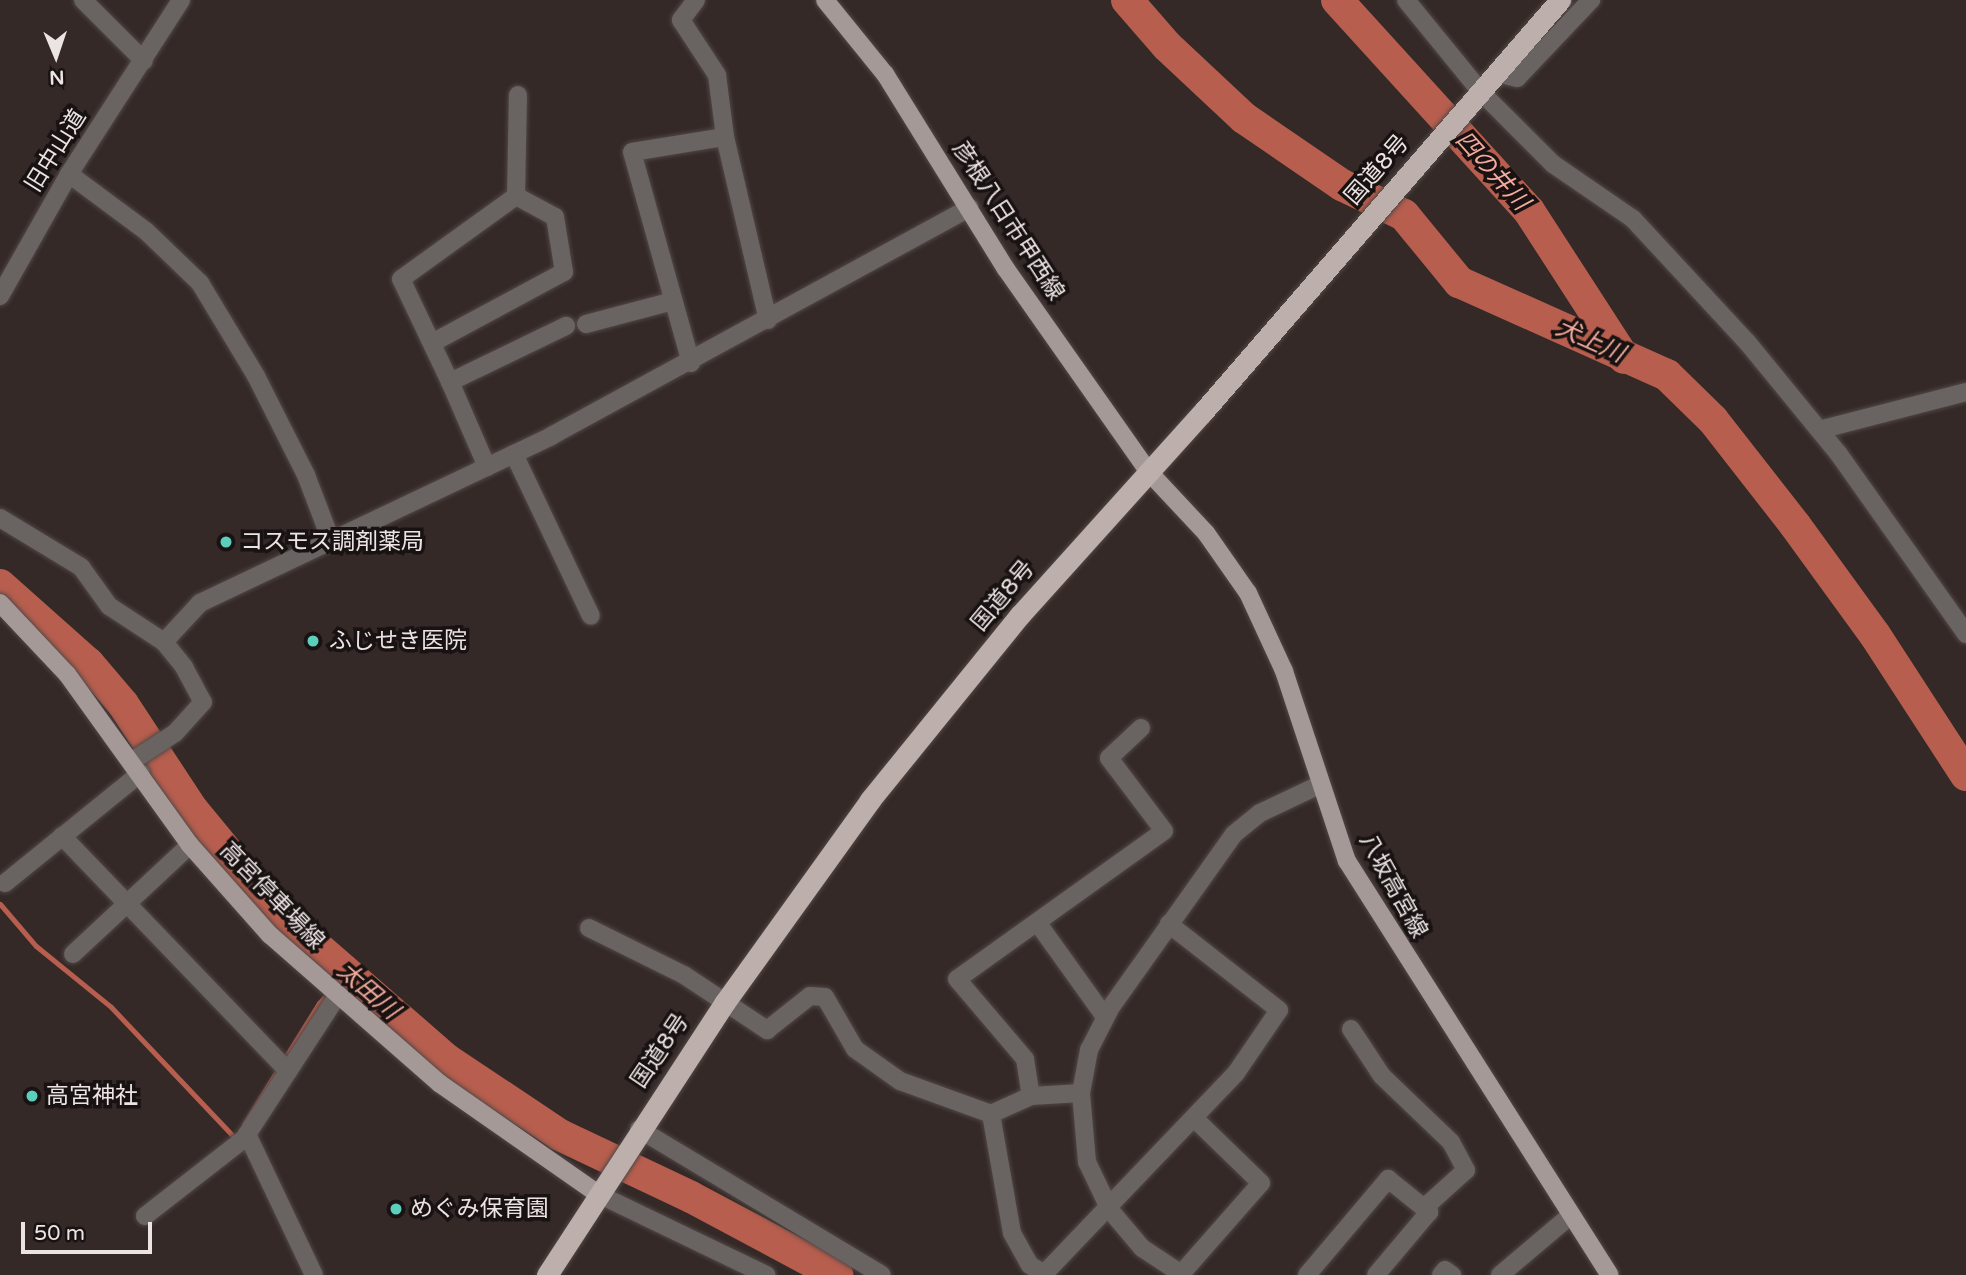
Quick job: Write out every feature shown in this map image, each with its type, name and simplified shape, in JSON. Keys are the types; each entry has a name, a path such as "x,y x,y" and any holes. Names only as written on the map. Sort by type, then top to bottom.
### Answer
{"highway":[{"name":"国道8号","path":"547,1275 637,1133 725,1002 870,800 1020,615 1202,413 1560,0"}],"main road":[{"name":"彦根八日市甲西線","path":"825,0 885,74 1006,269 1148,471"},
{"name":"八坂高宮線","path":"1148,471 1206,533 1248,593 1284,671 1319,785 1347,862 1390,935 1610,1275"},
{"name":"高宮停車場線","path":"0,603 67,674 137,765 190,845 270,935 439,1083 603,1188"}],"street":[{"path":"83,0 144,61"},
{"name":"旧中山道","path":"0,296 69,174 181,0"},
{"path":"696,0 681,20 717,75 725,137 768,320"},
{"path":"1406,0 1476,97 1553,164 1633,219 1747,342 1819,430 1911,551 1966,634"},
{"path":"1496,73 1517,78 1591,0"},
{"path":"516,197 519,95"},
{"path":"691,363 632,152 725,137"},
{"path":"69,174 148,232 200,283 256,376 306,475 330,538"},
{"path":"487,467 401,279 516,197"},
{"path":"432,343 564,272 555,217 516,197"},
{"path":"164,642 200,603 330,538 514,454 691,363 970,208"},
{"path":"586,324 673,300"},
{"path":"450,383 566,326"},
{"path":"1819,430 1966,392"},
{"path":"514,454 591,617"},
{"path":"0,518 81,568 109,606 164,642 203,702 174,733 62,836 5,883"},
{"path":"1031,1096 1025,1059 957,979 1164,831 1109,758 1141,728"},
{"path":"1194,1118 1261,1183 1182,1274 1142,1248 1110,1210 1087,1162 1081,1093 1089,1050 1105,1017 1234,834 1260,813 1319,785"},
{"path":"62,836 288,1071"},
{"path":"73,954 190,845"},
{"path":"1037,922 1105,1017"},
{"path":"991,1114 1012,1233 1030,1265 1045,1274 1110,1210 1236,1073 1279,1010 1169,924"},
{"path":"589,928 684,975 767,1030 810,996 825,997 855,1049 900,1080 991,1114 1031,1096 1081,1093"},
{"path":"145,1216 247,1134 338,995"},
{"path":"1351,1029 1382,1076 1451,1142 1466,1170 1424,1208"},
{"path":"637,1133 882,1275"},
{"path":"247,1134 314,1275"},
{"path":"1307,1275 1388,1179 1429,1212 1376,1275"},
{"path":"603,1188 766,1275"},
{"path":"1500,1275 1571,1215"},
{"path":"1441,1275 1444,1270 1452,1275"}],"waterway":[{"name":"犬上川","path":"1127,0 1167,46 1244,118 1342,185 1404,215 1459,282 1667,375 1713,420 1795,525 1875,635 1966,775"},
{"name":"四の井川","path":"1337,0 1529,211 1624,358"},
{"name":"太田川","path":"0,585 88,663 123,704 192,809 277,912 446,1059 560,1135 691,1197 837,1275"},
{"path":"0,904 36,946 111,1007 235,1138 237,1135"},
{"path":"244,1124 319,1003 347,973"}],"place":[{"name":"コスモス調剤薬局","path":"226,542"},
{"name":"ふじせき医院","path":"313,641"},
{"name":"高宮神社","path":"32,1096"},
{"name":"めぐみ保育園","path":"396,1209"}]}
